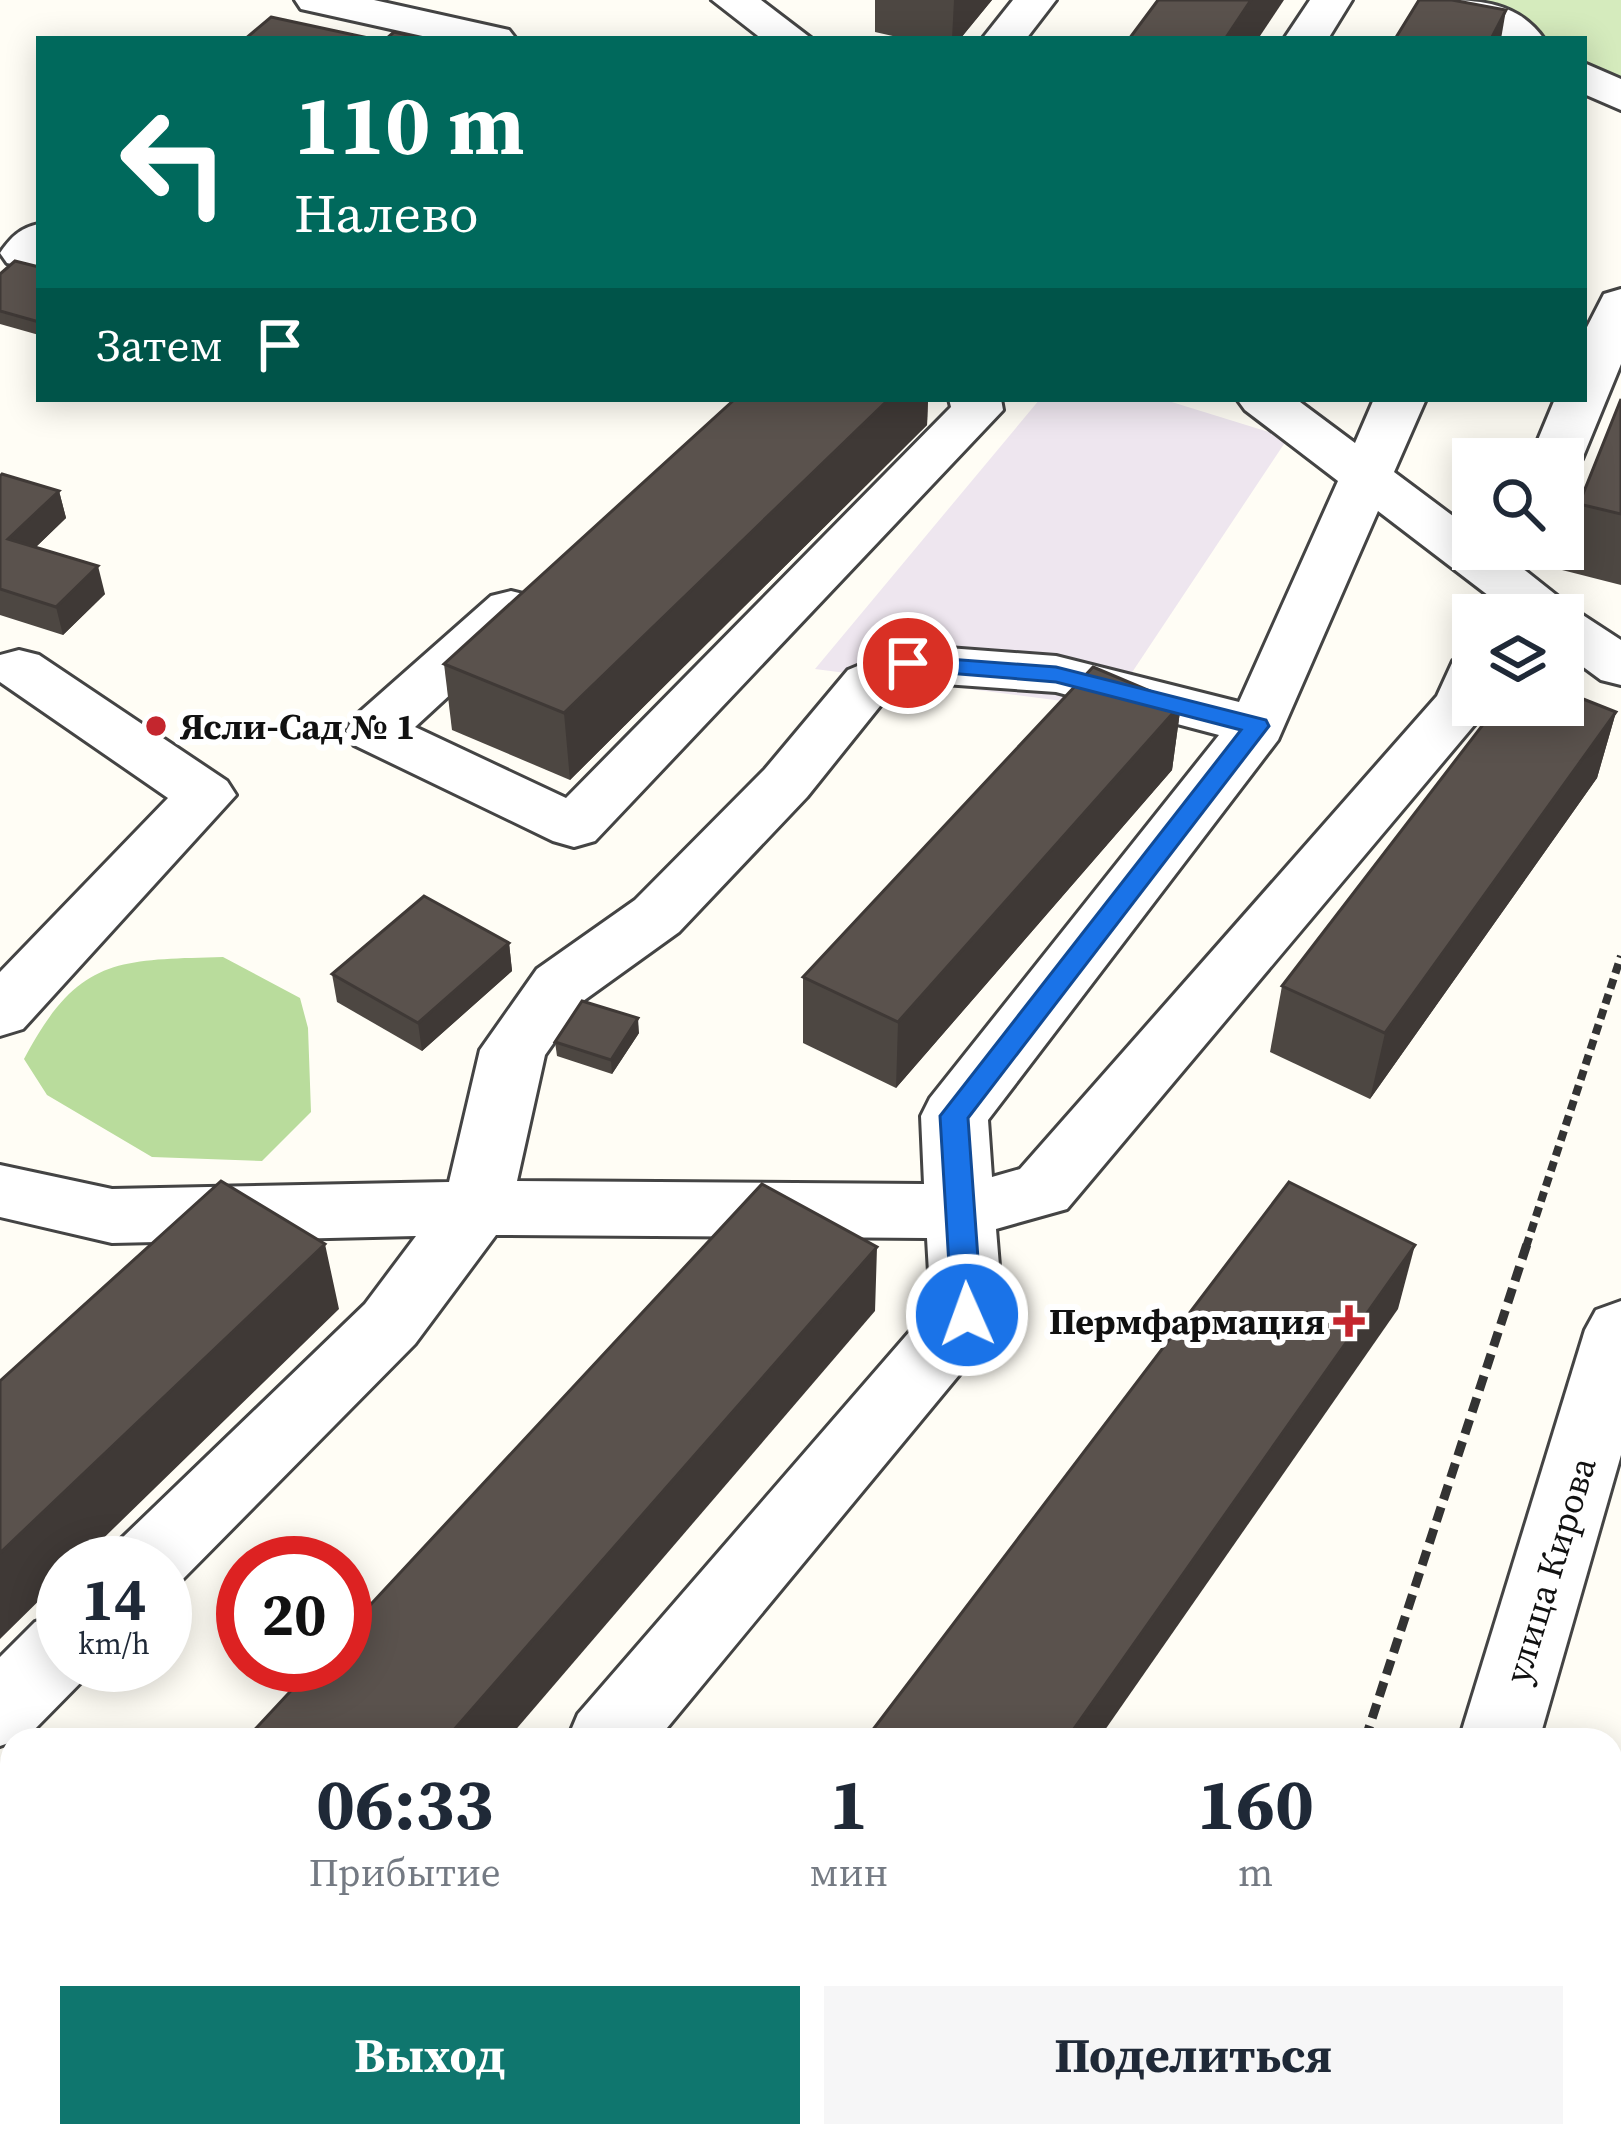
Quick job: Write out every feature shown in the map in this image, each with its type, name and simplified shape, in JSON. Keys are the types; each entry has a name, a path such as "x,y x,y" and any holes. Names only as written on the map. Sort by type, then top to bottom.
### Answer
{"street":[{"path":"486,36 506,0"},
{"path":"1006,36 1035,0"},
{"path":"1308,36 1331,0"},
{"path":"1461,0 1517,36"},
{"path":"748,3 786,36"},
{"path":"299,4 479,36"},
{"path":"1587,78 1621,97"},
{"path":"1587,384 1621,304"},
{"path":"548,573 375,731 574,826 977,410 976,402"},
{"path":"1267,402 1505,582"},
{"path":"617,1728 967,1315 954,1116 1257,726 1399,402"},
{"path":"1565,438 1580,402"},
{"path":"1584,640 1621,667"},
{"path":"175,1536 390,1324 477,1208 513,1050 560,985 657,916 786,783 868,682 908,663 1056,674 1257,726"},
{"path":"0,1012 206,795 19,668"},
{"path":"0,1191 112,1216 477,1208 963,1211 1043,1190 1452,716"},
{"name":"улица Кирова","path":"1503,1728 1621,1330"},
{"path":"0,1710 36,1674"}],"path":[{"path":"1369,1728 1621,956"}],"shaded area":[{"path":"1038,402 1172,402 1288,438 1109,707 815,669"}],"green space":[{"path":"1474,0 1621,0 1621,89 1587,68 1587,36 1534,36"},
{"path":"223,957 300,998 308,1028 311,1112 262,1161 152,1157 47,1095 24,1059 63,1000 83,983 128,964"}],"building":[{"path":"1158,0 1251,0 1227,36 1131,36"},
{"path":"1419,0 1452,0 1506,10 1493,36 1397,36"},
{"path":"271,17 359,36 249,36"},
{"path":"15,261 36,266 36,321 0,311 0,274"},
{"path":"1621,399 1621,514 1584,505 1584,492"},
{"path":"732,402 886,402 564,713 444,664"},
{"path":"2,474 59,491 8,539 98,566 56,607 0,589"},
{"path":"1093,667 1181,704 898,1022 803,977"},
{"path":"1584,699 1616,712 1385,1033 1282,986 1482,726 1584,726"},
{"path":"424,896 509,943 418,1023 332,974"},
{"path":"582,1001 638,1018 611,1060 555,1042"},
{"path":"221,1181 325,1244 0,1553 0,1381"},
{"path":"1289,1182 1415,1245 1074,1728 874,1728"},
{"path":"762,1184 877,1247 456,1728 256,1728 290,1692 372,1692 372,1603"}],"place":[{"name":"Ясли-Сад № 1","path":"156,726"},
{"name":"Пермфармация","path":"1349,1321"}],"route":[{"path":"908,663 1056,674 1257,726 954,1116 967,1315"}]}
